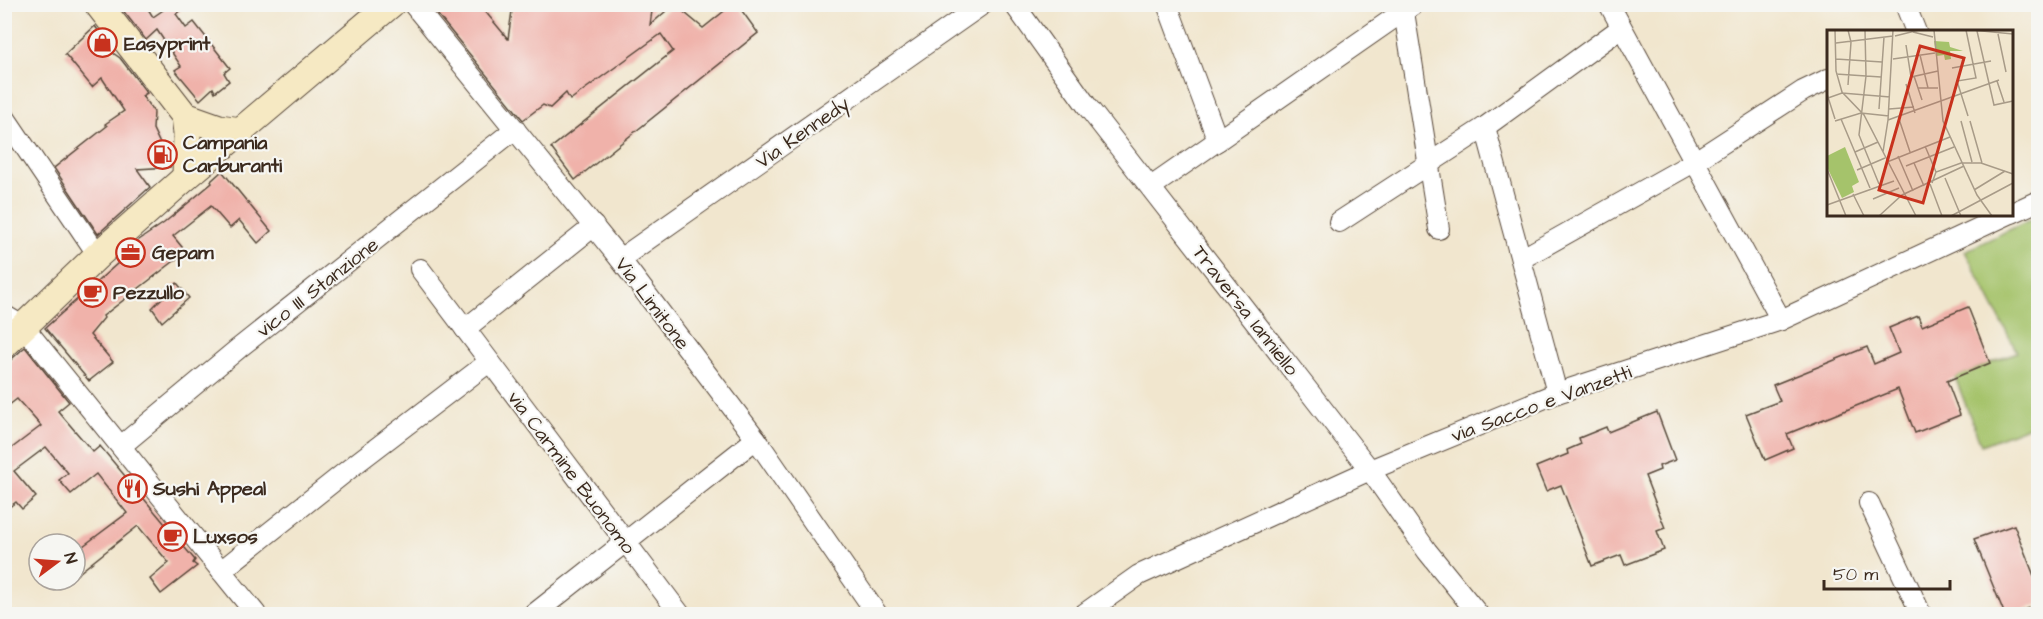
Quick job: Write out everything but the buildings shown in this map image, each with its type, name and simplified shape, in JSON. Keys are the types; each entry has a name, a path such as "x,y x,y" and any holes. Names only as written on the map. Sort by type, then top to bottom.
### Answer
{"street":[{"path":"98,4 186,124 200,151 227,143"},
{"path":"256,615 121,446 11,329 391,4"},
{"name":"Via Limitone","path":"413,4 620,259 756,439 877,615"},
{"name":"Via Kennedy","path":"620,259 983,4"},
{"name":"Traversa Ianniello","path":"1014,4 1087,106 1370,470 1427,551 1478,615"},
{"path":"1167,4 1218,141"},
{"path":"1609,4 1780,320"},
{"path":"1905,4 1915,30"},
{"path":"1151,187 1409,8 1439,229"},
{"path":"1339,222 1485,127 1622,28"},
{"path":"1521,258 1694,162 1803,92 1827,80"},
{"path":"4,116 98,255"},
{"path":"186,124 219,128 227,143"},
{"path":"186,124 186,177"},
{"path":"1485,127 1557,393"},
{"name":"vico III Stanzione","path":"121,446 239,348 515,129"},
{"name":"via Sacco e Vanzetti","path":"2013,212 2038,201"},
{"name":"via Sacco e Vanzetti","path":"1084,615 1139,575 1370,470 1557,393 1780,320 2003,216"},
{"path":"465,329 594,226"},
{"name":"via Carmine Buonomo","path":"420,269 680,615"},
{"path":"221,571 489,362"},
{"path":"534,615 756,439"},
{"path":"1869,503 1922,615"}],"green space":[{"path":"2038,216 2038,423 1981,445 1955,377 2017,352 1965,251"}],"place":[{"name":"Easyprint","path":"103,43"},
{"name":"Campania Carburanti","path":"162,154"},
{"name":"Gepam","path":"131,252"},
{"name":"Pezzullo","path":"92,292"},
{"name":"Sushi Appeal","path":"132,488"},
{"name":"Luxsos","path":"172,536"}]}
